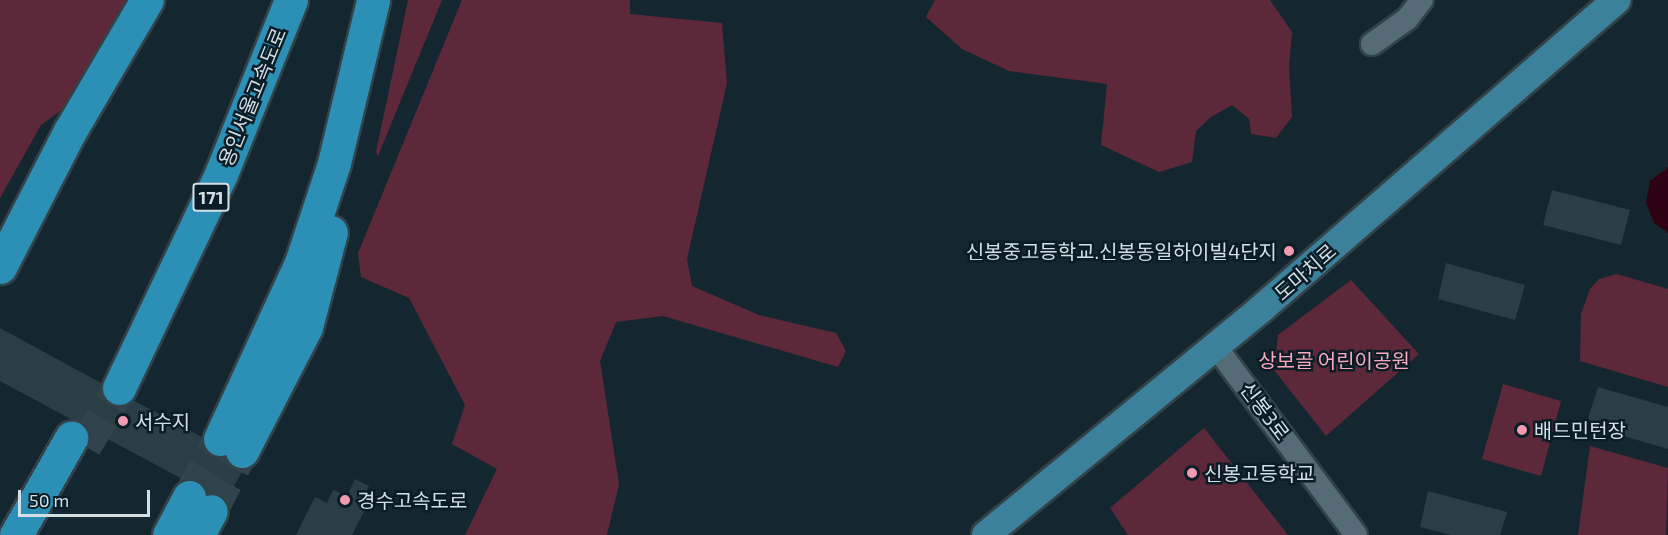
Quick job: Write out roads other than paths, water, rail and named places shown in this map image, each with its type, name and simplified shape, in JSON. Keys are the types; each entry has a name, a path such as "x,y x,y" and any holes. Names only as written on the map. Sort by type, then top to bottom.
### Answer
{"highway":[{"path":"0,267 70,131 147,0"},
{"name":"용인서울고속도로","path":"274,0 187,211 111,384 221,174 291,0"},
{"path":"231,445 302,263 357,78 374,0"},
{"path":"16,535 78,442 35,535"},
{"path":"169,535 199,514"}],"main road":[{"name":"도마치로","path":"986,535 1216,347 1617,0"}],"street":[{"path":"1372,44 1407,19 1422,0"},
{"name":"신봉3로","path":"1216,347 1356,535"}],"tunnel":[{"path":"85,446 119,388"},
{"path":"189,497 220,439"},
{"path":"211,511 242,451"}],"place":[{"name":"신봉중고등학교.신봉동일하이빌4단지","path":"1289,251"},
{"name":"서수지","path":"123,421"},
{"name":"배드민턴장","path":"1522,430"},
{"name":"신봉고등학교","path":"1192,473"},
{"name":"경수고속도로","path":"345,500"}],"park label":[{"name":"상보골 어린이공원","path":"1334,360"}]}
